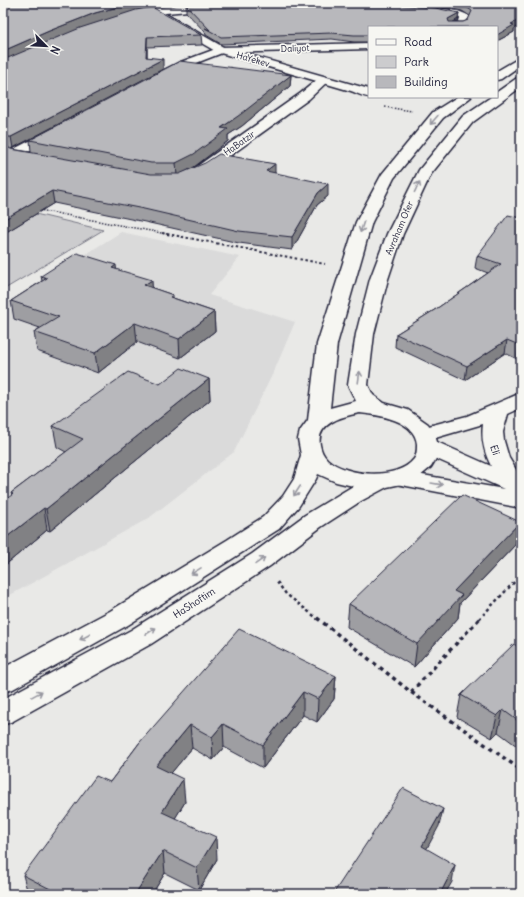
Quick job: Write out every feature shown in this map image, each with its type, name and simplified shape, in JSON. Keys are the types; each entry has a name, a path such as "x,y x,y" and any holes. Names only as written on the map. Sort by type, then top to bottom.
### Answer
{"street":[{"path":"123,19 150,7 247,3"},
{"name":"HaYekev","path":"150,7 221,50 355,88 367,92 368,98"},
{"path":"421,9 458,14 465,17 463,23 456,26"},
{"name":"Daliyot","path":"154,80 182,65 221,50 368,46"},
{"path":"498,75 521,60"},
{"name":"HaBatzir","path":"193,174 200,171 305,96 323,80"},
{"name":"Avraham Ofer","path":"377,408 364,398 358,385 365,334 379,279 395,234 424,173 468,119 521,82"},
{"path":"318,422 327,344 364,222 387,177 438,115 464,98"},
{"path":"8,154 62,128"},
{"path":"8,154 36,159"},
{"path":"427,440 498,412 521,399"},
{"path":"377,408 392,412 417,425 427,440 519,491 389,480 357,480 337,475 322,466 312,455 308,444 310,432 318,422 329,415 344,410 377,408"},
{"name":"Eli","path":"498,412 493,424 492,438 495,452 519,491"},
{"path":"389,480 416,470 426,459 427,440"},
{"path":"3,681 119,618 236,546 271,522 291,501 305,479 312,455"},
{"name":"HaShoftim","path":"3,713 141,637 261,560 313,521 352,496 389,480"}],"path":[{"path":"368,98 438,115"},
{"path":"34,209 349,269"},
{"path":"261,560 286,594 411,692 521,770"},
{"path":"411,692 521,575"}],"shaded area":[{"path":"121,232 240,257 209,295 295,322 275,369 234,452 149,518 3,599 3,306"}],"green space":[{"path":"27,212 103,230 3,290 3,227"}],"building":[{"path":"3,3 133,3 95,13 3,51"},
{"path":"220,3 363,3 435,8 459,13 448,19 449,22 463,22 468,20 472,11 462,4 455,3 521,3 521,19 511,24 514,25 498,34 498,26 368,26 368,35 332,33 221,37 205,28 210,30 186,5"},
{"path":"152,7 201,35 147,37 146,57 163,59 11,137 3,137 3,60 80,28 136,10"},
{"path":"180,61 291,75 221,128 228,129 194,154 176,163 151,163 30,140"},
{"path":"3,145 11,149 151,174 179,174 205,163 219,154 275,164 266,171 328,184 318,193 292,237 239,231 144,209 52,191 3,220"},
{"path":"508,215 521,218 521,344 519,345 507,340 467,366 396,334 436,309 501,264 477,256"},
{"path":"77,253 116,265 112,268 152,280 144,285 173,295 170,297 214,312 179,339 135,323 95,353 34,332 59,317 11,301 47,278 41,276"},
{"path":"181,368 209,379 46,509 44,508 3,540 3,502 13,494 11,493 83,439 53,426 128,372 160,384"},
{"path":"462,495 520,522 454,591 462,595 417,644 349,604"},
{"path":"239,629 336,676 318,699 303,692 263,745 223,724 212,737 190,725 156,766 183,779 162,812 216,837 197,868 163,851 135,894 60,894 23,875 96,776 110,782 140,742"},
{"path":"514,644 521,648 521,723 503,710 497,716 461,695"},
{"path":"403,788 443,809 422,846 455,865 440,894 333,894"}]}
